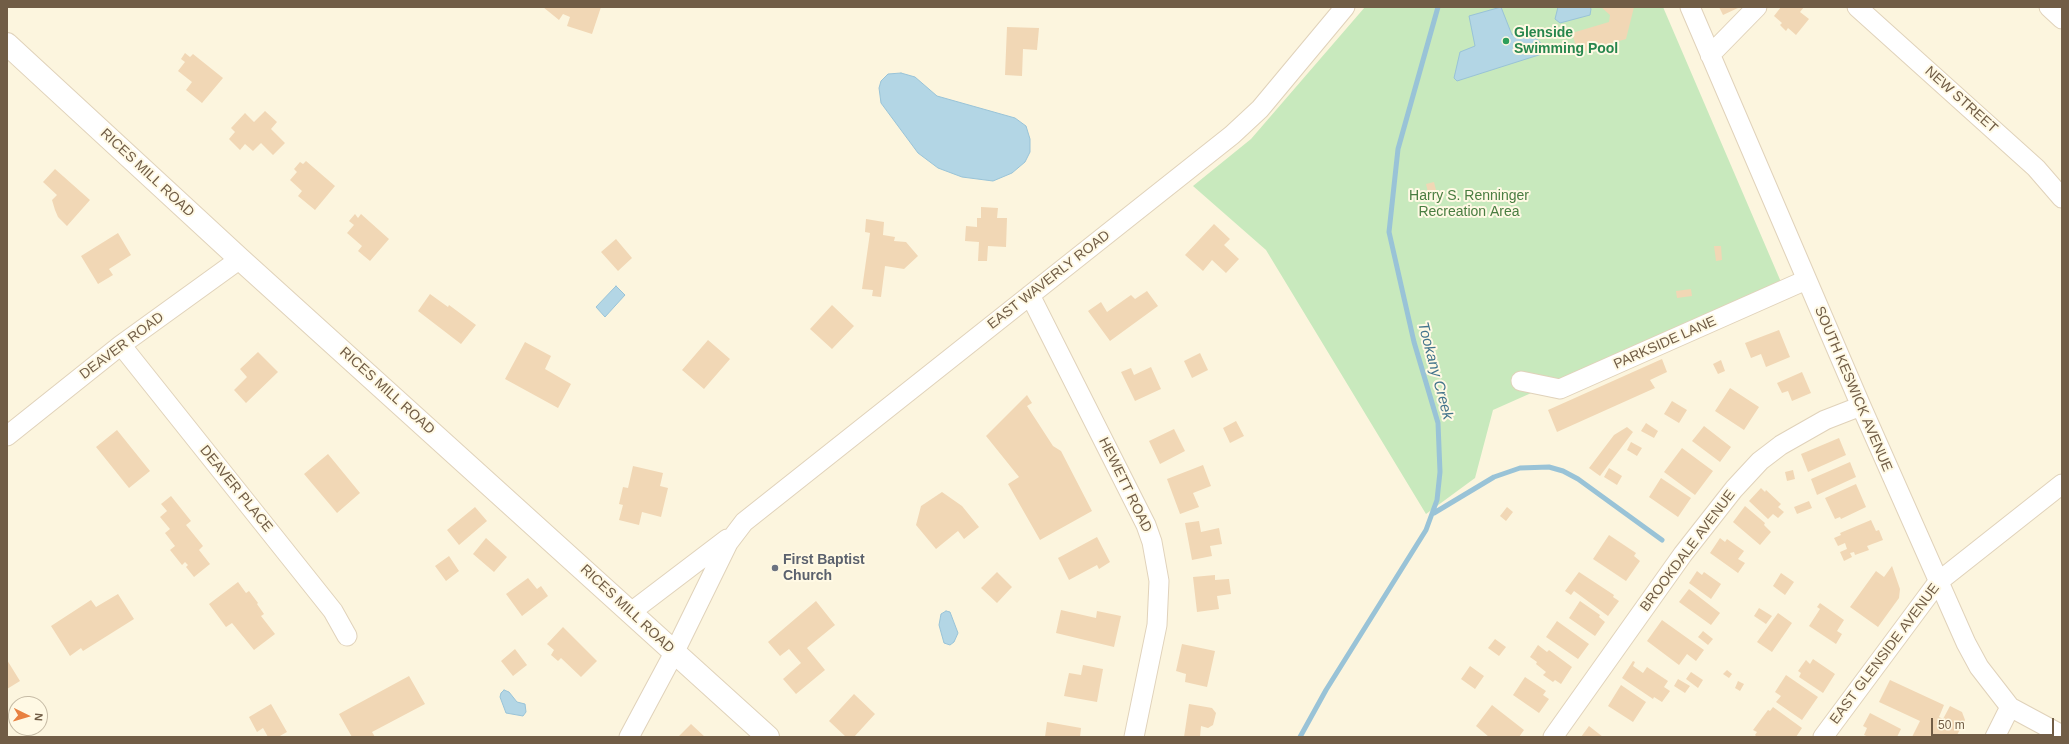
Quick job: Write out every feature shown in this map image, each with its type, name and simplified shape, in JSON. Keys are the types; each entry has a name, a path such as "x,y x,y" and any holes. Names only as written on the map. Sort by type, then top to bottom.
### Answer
{"street":[{"name":"EAST WAVERLY ROAD","path":"629,737 674,653 728,543 735,533 753,514 1248,120 1345,7"},
{"name":"SOUTH KESWICK AVENUE","path":"1690,7 1860,406 1954,618 1979,668 2010,708 2062,734"},
{"path":"1710,55 1757,7"},
{"name":"NEW STREET","path":"1856,7 2036,168 2062,198"},
{"path":"2049,7 2062,19"},
{"name":"RICES MILL ROAD","path":"7,44 240,259 768,737"},
{"name":"DEAVER ROAD","path":"7,436 121,345 240,259"},
{"name":"PARKSIDE LANE","path":"1521,381 1560,389 1806,280"},
{"name":"HEWETT ROAD","path":"1030,295 1146,525 1152,542 1159,581 1157,625 1134,737"},
{"name":"DEAVER PLACE","path":"121,345 333,611 347,636"},
{"name":"BROOKDALE AVENUE","path":"1553,737 1683,554 1734,489 1760,461 1787,442 1825,420 1860,406"},
{"name":"EAST GLENSIDE AVENUE","path":"1823,737 1938,582 2062,484"},
{"name":"EAST WAVERLY ROAD","path":"631,612 735,533"},
{"path":"1995,737 2010,708"}],"green space":[{"name":"Harry S. Renninger Recreation Area","path":"1365,7 1663,7 1781,282 1493,410 1475,478 1426,514 1266,250 1193,186 1251,139"}],"water":[{"name":"Glenside Swimming Pool","path":"1501,7 1512,35 1527,30 1546,48 1545,53 1457,81 1454,78 1460,52 1475,46 1469,16"},
{"path":"1558,7 1590,7 1591,9 1590,15 1560,23 1555,19"},
{"path":"901,73 915,77 937,96 1015,118 1026,126 1030,139 1030,152 1025,162 1012,173 993,181 962,177 938,168 918,153 881,103 879,88 881,81 888,74"},
{"path":"616,286 625,295 605,317 596,307"},
{"path":"946,611 950,612 958,633 954,642 950,645 944,643 939,625 941,614"},
{"path":"504,690 509,692 517,702 525,704 526,712 523,716 506,713 500,697"}],"building":[{"path":"543,7 601,7 592,34 567,26 570,17 563,14 559,20"},
{"path":"1601,7 1634,7 1626,39 1578,53 1572,33 1609,22 1610,15"},
{"path":"1719,7 1740,7 1723,15"},
{"path":"1781,7 1804,7 1800,12 1809,19 1796,35 1788,28 1786,31 1780,25 1782,23 1774,16"},
{"path":"1007,27 1039,28 1037,50 1023,49 1022,76 1005,75"},
{"path":"185,53 190,57 193,54 223,78 202,103 186,90 192,82 178,71 185,62 181,59"},
{"path":"265,111 277,122 271,129 285,143 273,155 261,143 253,151 245,144 240,150 229,139 235,132 231,128 245,113 254,122"},
{"path":"306,161 335,186 315,210 298,196 302,191 290,180 297,172 294,169 300,162 303,164"},
{"path":"55,169 90,200 67,226 58,217 55,210 52,200 57,195 43,182"},
{"path":"1434,182 1437,194 1429,196 1426,184"},
{"path":"981,207 998,208 997,218 1007,218 1006,247 988,246 987,261 978,261 979,242 965,241 966,226 977,227 977,218 981,218"},
{"path":"355,214 358,218 361,214 389,239 370,261 358,251 362,246 347,233 354,225 349,221"},
{"path":"866,219 884,222 883,235 895,237 894,241 906,242 918,256 904,269 885,266 881,297 872,296 873,290 862,289 870,233 865,232"},
{"path":"1214,224 1230,239 1224,245 1239,259 1226,273 1212,260 1203,271 1185,255"},
{"path":"118,233 131,255 109,269 113,275 98,284 81,256"},
{"path":"616,239 632,258 618,271 601,252"},
{"path":"1714,246 1721,246 1722,260 1716,261"},
{"path":"1691,289 1692,296 1677,298 1676,291"},
{"path":"1147,291 1158,306 1110,341 1088,311 1101,302 1107,312 1131,295 1135,299"},
{"path":"430,294 448,307 449,305 476,325 461,344 418,311"},
{"path":"832,305 854,326 832,349 810,329"},
{"path":"1779,330 1790,357 1766,367 1761,354 1751,358 1745,343"},
{"path":"708,340 730,359 704,389 682,370"},
{"path":"525,342 551,356 545,369 571,384 558,408 505,379"},
{"path":"258,352 278,372 246,403 234,390 247,377 240,369"},
{"path":"1200,353 1208,370 1192,378 1184,361"},
{"path":"1662,359 1667,372 1650,380 1655,388 1557,432 1548,410"},
{"path":"1721,360 1725,371 1718,374 1713,364"},
{"path":"1151,367 1161,389 1135,401 1121,372 1131,368 1134,375"},
{"path":"1802,372 1811,393 1792,401 1788,391 1782,393 1777,383"},
{"path":"1730,388 1759,407 1744,430 1715,411"},
{"path":"1027,395 1032,403 1027,406 1053,446 1061,451 1092,511 1040,540 1008,484 1019,477 986,436"},
{"path":"1672,401 1687,410 1679,423 1664,414"},
{"path":"1236,421 1244,436 1230,443 1223,428"},
{"path":"1646,423 1658,431 1654,438 1641,431"},
{"path":"1704,426 1731,447 1720,462 1692,441"},
{"path":"1627,427 1633,432 1600,476 1589,468 1614,435"},
{"path":"1174,429 1185,451 1160,464 1149,441"},
{"path":"117,430 150,471 129,488 96,447"},
{"path":"1839,438 1846,455 1808,472 1801,454"},
{"path":"1631,442 1642,448 1637,456 1627,450"},
{"path":"1682,448 1713,471 1695,495 1664,472"},
{"path":"328,454 360,493 337,513 304,474"},
{"path":"1850,462 1856,477 1817,495 1811,479"},
{"path":"1203,465 1211,486 1193,493 1199,507 1180,514 1167,479"},
{"path":"633,466 663,473 660,486 668,488 661,517 642,512 639,525 619,520 623,505 619,504 623,487 628,488"},
{"path":"1609,468 1622,476 1617,485 1604,477"},
{"path":"1793,470 1795,479 1787,481 1785,472"},
{"path":"1661,478 1691,498 1678,517 1649,497"},
{"path":"1856,484 1866,507 1841,519 1840,517 1835,519 1825,498"},
{"path":"1761,488 1765,492 1766,490 1781,504 1778,507 1784,512 1778,518 1773,514 1768,519 1749,501"},
{"path":"942,492 962,506 979,527 964,539 958,531 936,549 916,525 921,506"},
{"path":"171,496 191,521 186,525 203,546 199,550 210,564 194,577 186,567 188,565 185,562 182,565 170,550 175,546 165,533 170,529 160,517 167,511 161,504"},
{"path":"1809,501 1812,508 1797,514 1794,507"},
{"path":"1745,506 1765,523 1764,525 1771,532 1760,545 1733,522"},
{"path":"475,507 487,521 459,545 447,530"},
{"path":"1507,507 1513,512 1506,521 1500,516"},
{"path":"1871,520 1876,531 1879,530 1883,540 1867,546 1869,550 1855,555 1854,552 1850,553 1852,557 1844,561 1840,552 1847,549 1845,543 1838,546 1834,538 1841,535 1840,533"},
{"path":"1199,521 1201,532 1219,528 1222,544 1210,546 1212,556 1192,560 1185,523"},
{"path":"1609,535 1636,553 1634,556 1640,561 1626,581 1593,559"},
{"path":"1097,537 1110,562 1099,569 1097,565 1069,580 1058,558"},
{"path":"486,538 507,557 494,572 473,554"},
{"path":"1720,538 1725,542 1727,539 1744,551 1738,559 1745,563 1738,573 1710,553"},
{"path":"449,556 459,571 446,581 435,566"},
{"path":"1892,566 1900,589 1899,598 1878,627 1850,607 1876,571 1884,577"},
{"path":"1697,571 1702,575 1704,572 1721,584 1711,599 1689,583"},
{"path":"997,572 1012,587 997,603 981,588"},
{"path":"1579,572 1614,595 1613,597 1619,601 1608,616 1574,591 1571,595 1565,591"},
{"path":"1781,573 1794,582 1785,595 1773,586"},
{"path":"1215,575 1215,580 1229,579 1231,594 1217,596 1219,609 1197,612 1193,577"},
{"path":"528,578 537,589 541,586 548,596 522,616 506,594"},
{"path":"238,582 246,593 249,591 258,603 257,604 264,614 261,616 275,634 254,650 232,623 226,627 209,604"},
{"path":"1689,589 1720,613 1711,625 1679,602"},
{"path":"118,594 134,619 83,651 81,648 70,656 51,626 91,600 96,607"},
{"path":"816,601 835,625 807,648 825,670 796,694 783,679 801,663 789,649 780,656 768,642"},
{"path":"1580,601 1600,615 1599,617 1605,622 1595,636 1569,618"},
{"path":"1820,603 1844,620 1837,631 1842,634 1836,644 1809,626 1820,609 1817,607"},
{"path":"1759,608 1772,616 1766,624 1754,616"},
{"path":"1061,610 1096,618 1097,611 1121,616 1114,647 1056,633"},
{"path":"1778,613 1792,623 1772,652 1757,642"},
{"path":"1662,620 1704,650 1696,661 1687,654 1679,665 1647,641"},
{"path":"1557,621 1589,644 1578,659 1546,637"},
{"path":"563,627 597,661 581,677 561,658 558,661 551,655 554,650 547,644"},
{"path":"1703,631 1713,639 1708,645 1698,637"},
{"path":"1495,639 1506,647 1499,656 1488,648"},
{"path":"1182,644 1215,651 1207,687 1185,682 1186,674 1176,671"},
{"path":"1538,645 1547,652 1549,650 1572,667 1561,684 1555,680 1553,682 1543,675 1546,672 1530,657"},
{"path":"515,649 527,665 513,676 501,661"},
{"path":"1813,659 1835,674 1823,693 1799,677 1801,673 1798,671 1806,660 1810,664"},
{"path":"7,660 20,681 7,689"},
{"path":"1633,661 1635,662 1633,666 1643,673 1647,667 1668,681 1664,687 1670,691 1662,702 1654,697 1653,699 1622,678"},
{"path":"1083,665 1103,669 1097,702 1064,696 1069,673 1081,675"},
{"path":"1470,666 1484,676 1475,689 1461,679"},
{"path":"1727,670 1732,674 1729,678 1723,674"},
{"path":"1691,672 1703,680 1698,688 1686,679"},
{"path":"1786,675 1818,697 1802,720 1776,702 1781,696 1775,692"},
{"path":"409,676 425,704 372,732 375,737 352,737 339,714"},
{"path":"1525,677 1546,691 1543,695 1549,699 1539,713 1513,695"},
{"path":"1678,679 1690,686 1685,693 1674,686"},
{"path":"1890,680 1944,705 1939,717 1943,719 1950,706 1962,712 1965,720 1956,737 1912,737 1920,721 1879,702"},
{"path":"1738,681 1744,684 1740,691 1735,688"},
{"path":"1621,685 1646,702 1633,722 1608,706"},
{"path":"854,694 875,714 854,737 846,737 829,721"},
{"path":"271,704 287,732 278,737 268,737 263,728 257,732 249,717"},
{"path":"1189,704 1212,708 1216,713 1213,725 1208,728 1201,726 1200,737 1184,737"},
{"path":"1492,705 1524,730 1519,737 1489,737 1476,726"},
{"path":"1773,707 1802,728 1796,737 1757,737 1755,735 1757,732 1753,730 1768,710 1770,711"},
{"path":"1870,713 1901,729 1897,737 1869,737 1864,735 1867,728 1863,726"},
{"path":"1047,722 1081,728 1080,737 1045,737"},
{"path":"691,724 705,737 678,737"},
{"path":"1589,726 1603,737 1581,737"}],"waterway":[{"name":"Tookany Creek","path":"1300,737 1326,690 1426,530 1437,500 1440,472 1438,423 1414,342 1389,232 1398,149 1438,7"},
{"path":"1434,513 1494,477 1520,468 1549,467 1563,471 1578,479 1662,540"}],"place":[{"name":"Glenside Swimming Pool","path":"1506,41"},
{"name":"First Baptist Church","path":"775,568"}]}
